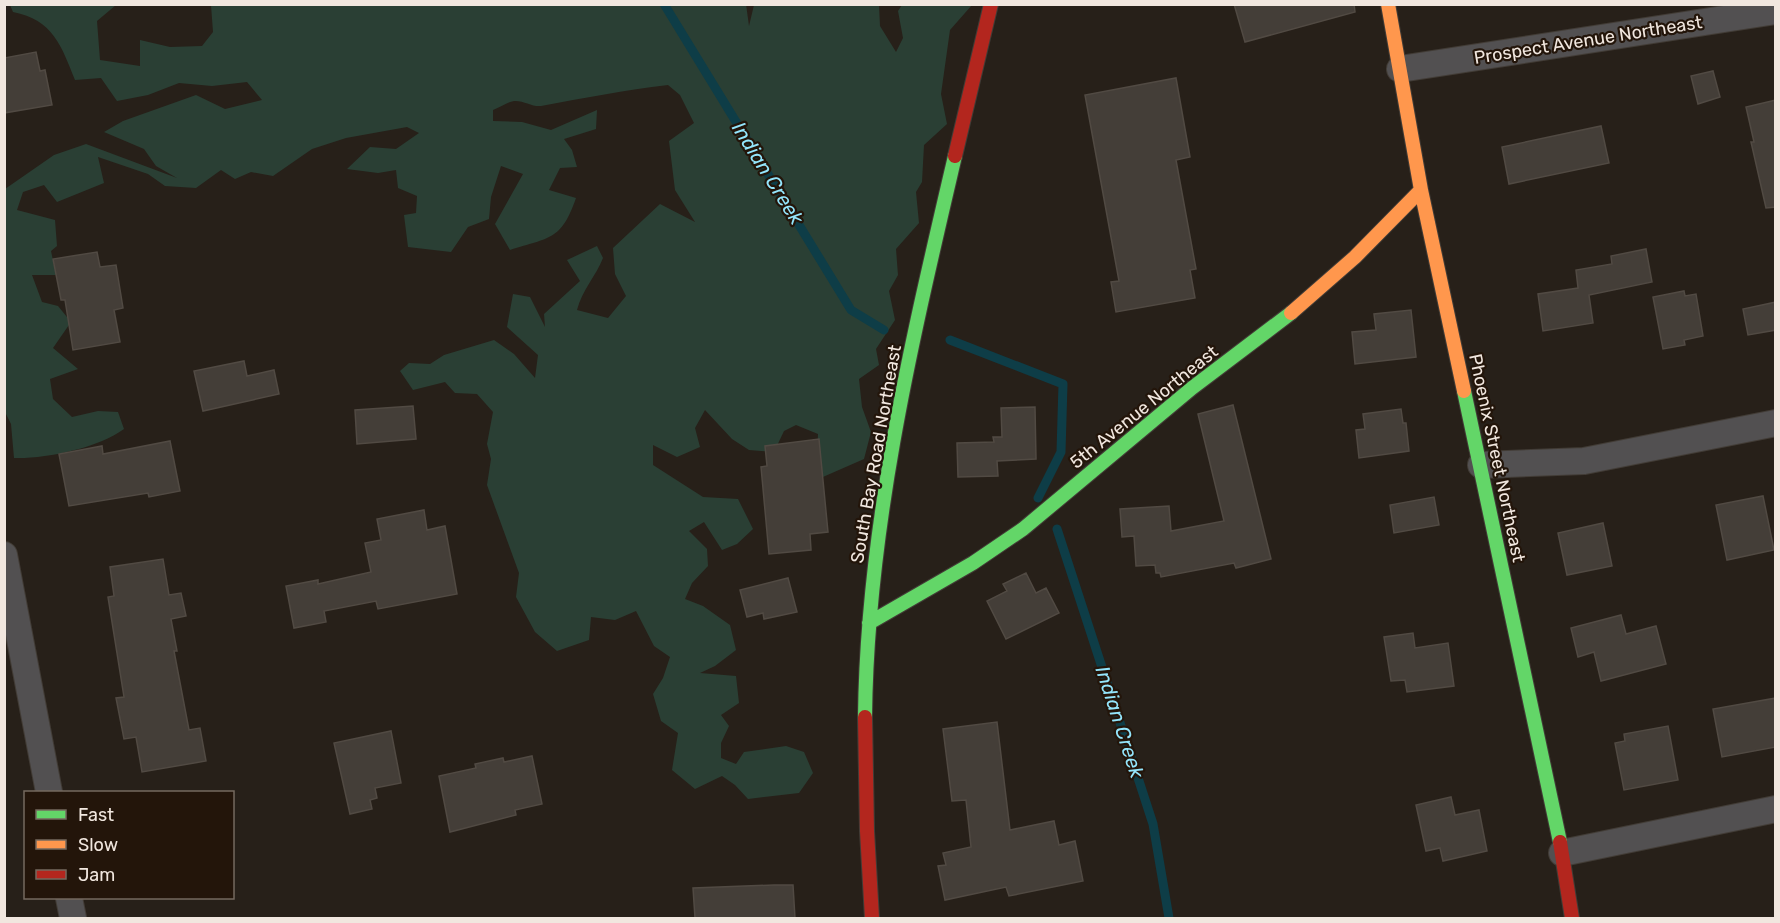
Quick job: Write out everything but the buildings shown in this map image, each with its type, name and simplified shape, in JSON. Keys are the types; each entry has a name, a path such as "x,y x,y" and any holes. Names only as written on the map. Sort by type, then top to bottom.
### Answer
{"street":[{"name":"South Bay Road Northeast","path":"872,918 865,830 864,691 869,623 890,462 927,276 992,4"},
{"name":"Phoenix Street Northeast","path":"1388,4 1421,190 1562,854 1572,918"},
{"name":"Prospect Avenue Northeast","path":"1400,69 1776,11"},
{"name":"5th Avenue Northeast","path":"869,623 973,563 1023,530 1192,388 1303,304 1421,190"},
{"path":"1481,465 1584,461 1776,423"},
{"path":"4,555 49,791"},
{"path":"1562,854 1776,809"},
{"path":"69,899 73,918"}],"green space":[{"path":"746,4 749,26 754,5 879,5 880,26 896,52 903,38 898,11 902,5 972,5 950,30 941,94 947,124 924,145 922,182 916,192 919,223 896,249 898,275 889,291 895,320 876,349 879,365 859,379 862,407 871,432 864,459 816,480 818,434 796,425 784,431 774,452 749,450 732,439 705,410 695,428 700,447 677,457 653,445 653,465 703,497 738,499 753,529 737,544 722,550 704,522 689,531 707,549 708,566 692,583 685,599 703,606 730,625 736,650 715,666 700,673 736,676 739,703 721,715 729,726 721,743 721,758 736,764 744,752 786,746 804,752 813,773 799,793 748,799 735,785 722,776 695,789 672,770 678,733 661,721 653,694 663,678 670,657 654,646 636,611 615,620 591,617 589,640 557,651 535,632 516,597 519,573 487,485 491,459 487,444 493,412 477,394 455,393 445,382 413,390 400,371 409,363 430,364 444,355 494,340 514,354 535,378 538,355 507,327 513,294 530,297 545,327 544,314 580,281 567,260 597,246 603,258 577,310 608,318 626,296 615,274 613,248 660,204 695,222 675,190 669,141 694,123 680,95 668,85 541,106 514,101 493,110 493,121 522,122 551,130 597,110 596,129 564,139 572,150 577,167 560,168 549,190 576,198 565,222 559,230 545,239 510,250 495,224 523,174 501,166 491,197 489,219 468,227 451,252 408,247 404,215 416,213 417,196 398,188 396,170 378,173 347,169 370,147 396,149 419,133 407,127 346,138 312,149 273,176 251,172 235,179 221,170 196,188 165,186 148,174 98,157 104,183 57,202 44,185 23,192 17,210 55,220 57,246 51,251 56,275 32,275 42,302 58,306 71,322 53,348 78,369 50,379 53,399 72,417 98,411 118,412 124,429 100,442 71,451 41,457 14,458 11,424 5,412 5,189 54,155 86,144 177,178 156,166 144,149 104,132 123,121 196,95 225,109 262,100 247,82 212,86 179,83 148,95 117,101 101,78 75,80 54,36 38,21 13,12 10,5 116,5 97,21 100,60 140,66 140,40 170,47 202,46 213,32 211,5"}],"waterway":[{"name":"Indian Creek","path":"664,4 851,310 884,330"},
{"name":"Indian Creek","path":"950,340 1063,384 1061,452 1038,498"},
{"name":"Indian Creek","path":"1057,529 1153,824 1169,918"}],"traffic: fast":[{"path":"865,717 874,575 883,505 908,364 955,156"},
{"path":"869,623 973,563 1023,529 1192,388 1291,313"},
{"path":"1464,391 1560,842"}],"traffic: slow":[{"path":"1388,4 1421,190 1464,391"},
{"path":"1291,313 1355,257 1421,190"}],"traffic: jam":[{"path":"955,156 991,4"},
{"path":"865,717 867,831 872,918"},
{"path":"1560,842 1572,918"}]}
